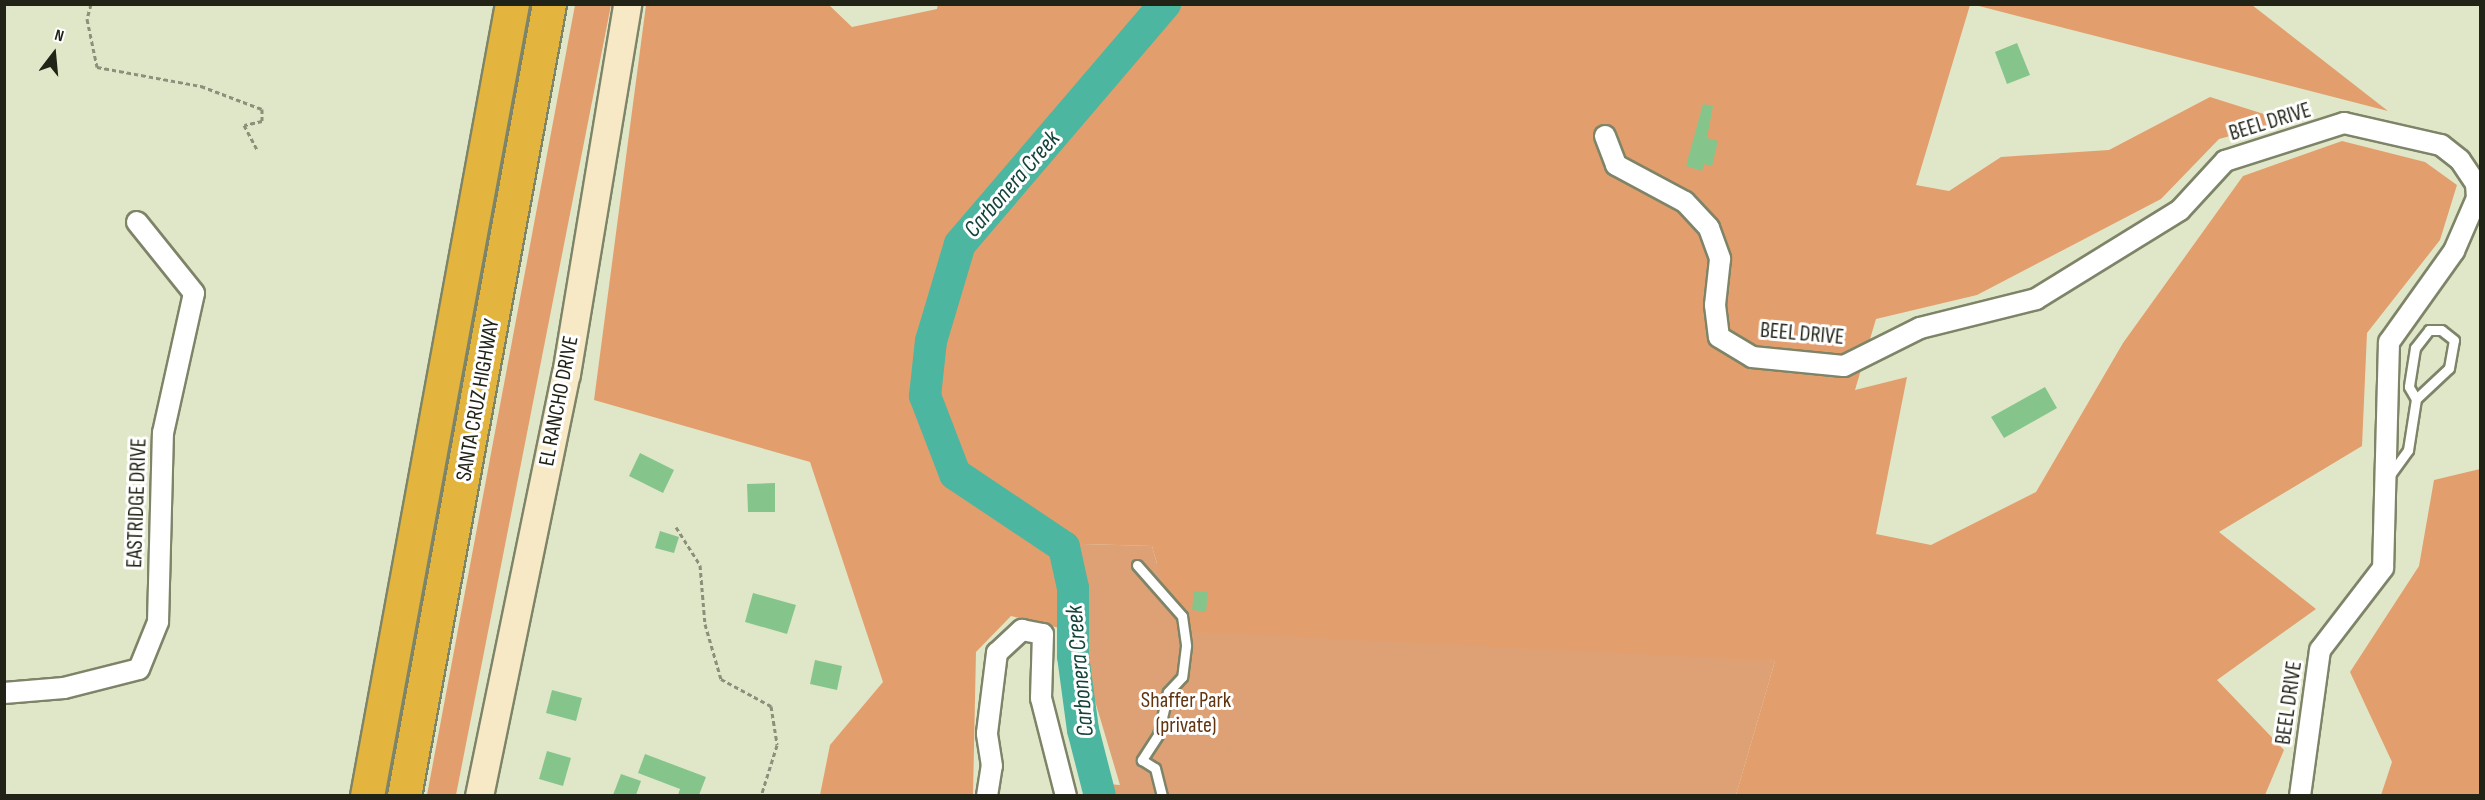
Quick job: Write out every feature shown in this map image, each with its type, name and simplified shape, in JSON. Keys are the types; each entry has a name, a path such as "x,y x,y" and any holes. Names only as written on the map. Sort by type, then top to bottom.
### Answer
{"highway":[{"name":"SANTA CRUZ HIGHWAY","path":"367,795 512,4"},
{"name":"SANTA CRUZ HIGHWAY","path":"404,795 549,4"}],"street":[{"name":"EL RANCHO DRIVE","path":"479,795 566,374 627,4"},
{"name":"BEEL DRIVE","path":"1605,136 1616,165 1685,202 1709,228 1720,259 1715,305 1719,338 1752,357 1844,366 1920,328 2036,299 2180,210 2225,161 2344,123 2441,145 2460,160 2476,184 2477,198 2454,251 2389,342 2383,568 2320,650 2300,795"},
{"name":"EASTRIDGE DRIVE","path":"4,693 64,688 139,669 158,622 163,433 195,293 137,222"},
{"path":"987,795 992,766 987,733 998,653 1022,630 1043,634 1041,698 1066,795"}],"lane":[{"path":"2385,481 2409,450 2416,399 2409,387 2415,348 2429,330 2441,330 2454,340 2449,368 2416,399"},
{"path":"1137,565 1182,616 1185,636 1182,677 1168,692 1158,735 1142,760 1155,768 1162,795"}],"path":[{"path":"91,4 87,19 98,67 201,86 262,109 262,121 244,124 256,149"},
{"path":"676,527 700,565 705,624 721,679 771,706 777,745 761,795"}],"green space":[{"name":"Shaffer Park (private)","path":"1048,543 1152,546 1157,564 1170,568 1775,661 1736,795 1123,795 1111,793 1107,784 1120,785"}],"shaded area":[{"path":"938,4 1970,5 1916,185 1949,191 2001,157 2109,150 2210,97 2286,121 2219,139 2161,199 1977,295 1876,319 1855,390 1907,377 1876,534 1931,545 2036,492 2123,343 2243,176 2342,141 2425,162 2457,185 2440,240 2367,333 2362,446 2219,532 2316,609 2217,680 2284,750 2265,795 1736,795 1775,661 1176,631 1152,546 1049,543 1075,632 1011,616 976,652 973,795 820,795 830,745 883,682 810,462 594,400 646,5 829,5 852,27 937,9"},
{"path":"575,5 611,5 456,795 427,795"},
{"path":"1975,5 2252,5 2388,111"},
{"path":"2480,469 2480,795 2381,795 2392,762 2350,672 2419,566 2434,480"}],"building":[{"path":"2017,43 2030,75 2007,84 1995,52"},
{"path":"1703,104 1713,106 1707,138 1718,141 1712,166 1704,164 1702,171 1686,166"},
{"path":"2045,387 2057,408 2004,438 1991,417"},
{"path":"640,453 674,470 663,493 629,476"},
{"path":"775,483 775,512 748,512 747,484"},
{"path":"660,531 679,537 674,553 655,548"},
{"path":"1194,591 1208,592 1206,612 1192,610"},
{"path":"753,593 796,605 787,634 745,622"},
{"path":"815,660 842,666 837,690 810,684"},
{"path":"552,690 582,698 576,721 546,713"},
{"path":"547,751 571,758 563,786 539,779"},
{"path":"645,754 706,777 699,795 678,795 680,789 638,773"},
{"path":"621,774 641,781 636,795 613,795"}],"waterway":[{"name":"Carbonera Creek","path":"1100,796 1083,730 1073,656 1073,588 1064,547 955,474 925,396 931,341 960,244 1165,4"}]}
